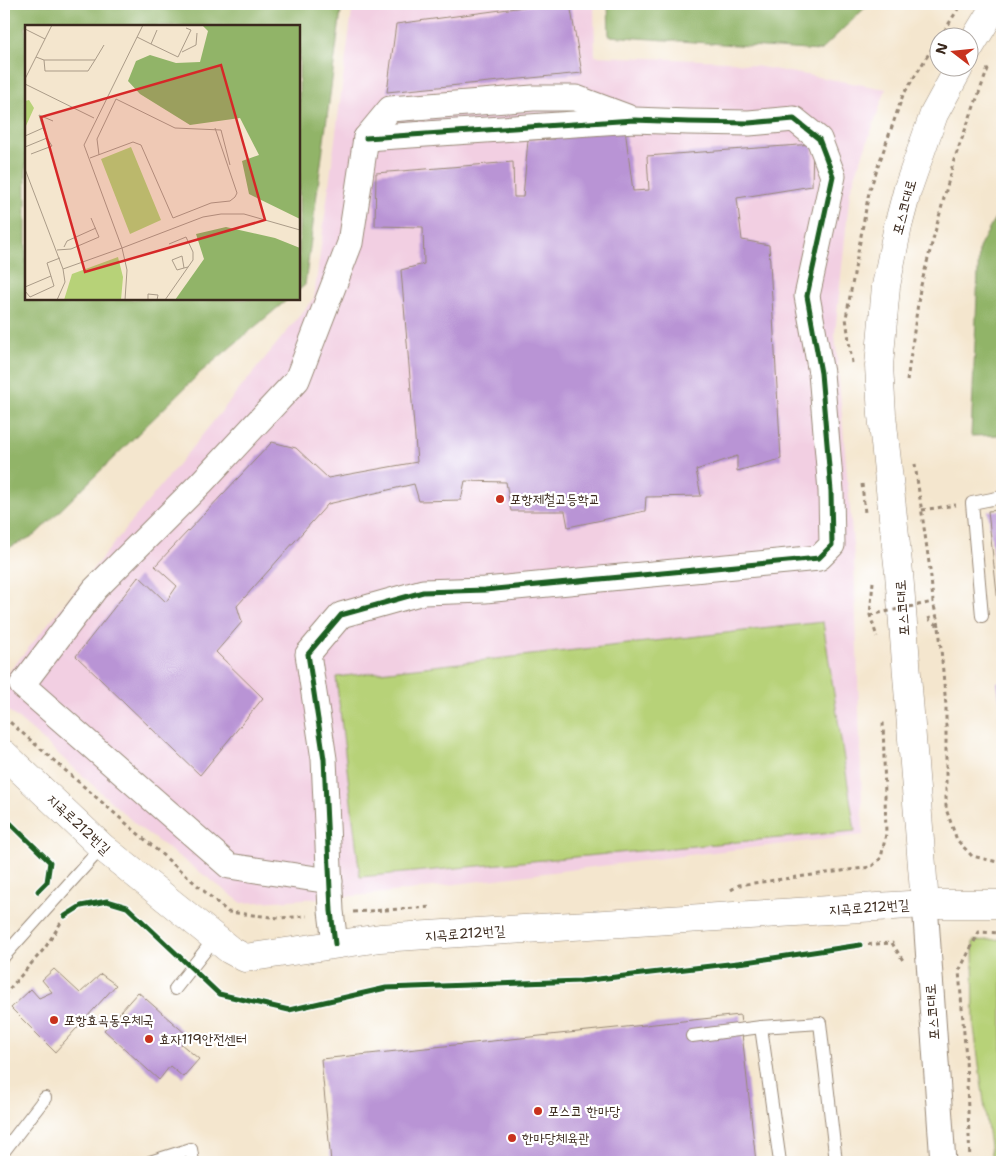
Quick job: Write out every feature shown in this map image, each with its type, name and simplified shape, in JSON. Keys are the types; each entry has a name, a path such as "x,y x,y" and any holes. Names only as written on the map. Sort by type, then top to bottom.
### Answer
{"street":[{"path":"979,56 996,4"},
{"name":"포스코대로","path":"943,1162 899,573 878,366 886,286 898,226 908,188 934,114 954,78"},
{"path":"330,881 229,866 22,685 95,589 201,483 297,380 350,243 366,138 634,120 749,123 794,119 818,139 833,176 807,296 821,373 830,481 832,545 820,558 485,590 423,592 341,615 308,654 324,759 335,944"},
{"name":"지곡로212번길","path":"4,754 102,847 230,950 246,958 394,937 925,904 1002,904"}],"lane":[{"path":"982,616 972,503 1002,497"},
{"path":"4,956 102,847"},
{"path":"176,989 215,938"},
{"path":"692,1036 761,1027 820,1023 836,1162"},
{"path":"761,1027 780,1162"},
{"path":"4,1151 45,1098"},
{"path":"150,1162 191,1150 193,1162"}],"path":[{"path":"946,28 961,4"},
{"path":"907,382 923,280 979,56"},
{"path":"914,462 931,577 932,602 939,626 946,706 946,809 957,840 972,856 1002,863"},
{"path":"863,494 866,522"},
{"path":"922,510 972,503"},
{"path":"927,583 931,577"},
{"path":"876,600 873,580 870,615 880,640 879,629"},
{"path":"925,596 927,604"},
{"path":"870,615 932,602"},
{"path":"877,609 878,619"},
{"path":"928,612 930,620 939,626"},
{"path":"731,890 739,884 871,867 881,858 886,834 883,715"},
{"path":"4,717 54,760"},
{"path":"377,910 436,907"},
{"path":"4,995 45,948 65,916"},
{"path":"970,1162 966,1058 959,971 979,932 1002,934"},
{"path":"850,946 892,943 904,962 905,970"}],"shaded area":[{"name":"포항제철고등학교","path":"353,4 594,4 595,56 727,61 886,89 850,191 835,334 854,556 863,835 368,895 242,903 140,828 4,707 4,678 314,298"}],"green space":[{"path":"4,4 342,4 305,285 300,289 300,25 25,25 25,300 287,300 201,372 35,535 4,550"},
{"path":"608,4 869,4 820,51 609,36"},
{"path":"1002,205 1002,435 971,436 979,248"},
{"path":"823,622 855,831 360,877 336,677"},
{"path":"1002,939 1002,1162 992,1162 974,1027 973,941"}],"building":[{"path":"546,4 570,4 582,73 387,92 396,24"},
{"name":"포항제철고등학교","path":"625,129 633,191 649,190 647,156 813,144 812,186 737,198 742,240 769,245 781,459 737,471 737,456 696,470 701,496 646,497 645,511 568,527 565,511 511,511 506,482 465,481 461,500 419,501 414,484 328,504 237,606 242,622 216,652 263,698 200,775 76,656 139,576 166,602 177,586 155,566 272,442 296,448 328,478 417,462 401,270 424,264 423,227 375,226 376,173 513,162 514,197 523,197 528,140 554,139 556,133"},
{"path":"1002,510 1002,631 1001,631 988,511"},
{"path":"1002,681 1002,712 1001,712 997,682"},
{"name":"포항효곡동우체국","path":"54,969 80,993 101,974 116,985 55,1052 11,1008 31,989 39,998 52,992 42,980"},
{"name":"효자119안전센터","path":"138,992 187,1035 181,1044 199,1059 183,1077 170,1066 159,1080 104,1030"},
{"name":"포스코 한마당","path":"740,1015 756,1162 331,1162 321,1059"}],"cycle path":[{"path":"335,944 331,911 324,759 308,654 341,615 423,592 485,590 819,558 832,545 831,491 821,373 807,296 833,176 819,139 794,119 749,123 634,120 366,138"},
{"path":"4,817 50,862 47,882 38,891"},
{"path":"65,916 81,906 107,901 127,907 219,994 289,1010 386,988 581,981 746,962 860,945"}],"place":[{"name":"포항제철고등학교","path":"500,499"},
{"name":"포항효곡동우체국","path":"54,1020"},
{"name":"효자119안전센터","path":"149,1039"},
{"name":"포스코 한마당","path":"538,1111"},
{"name":"한마당체육관","path":"512,1138"}]}
